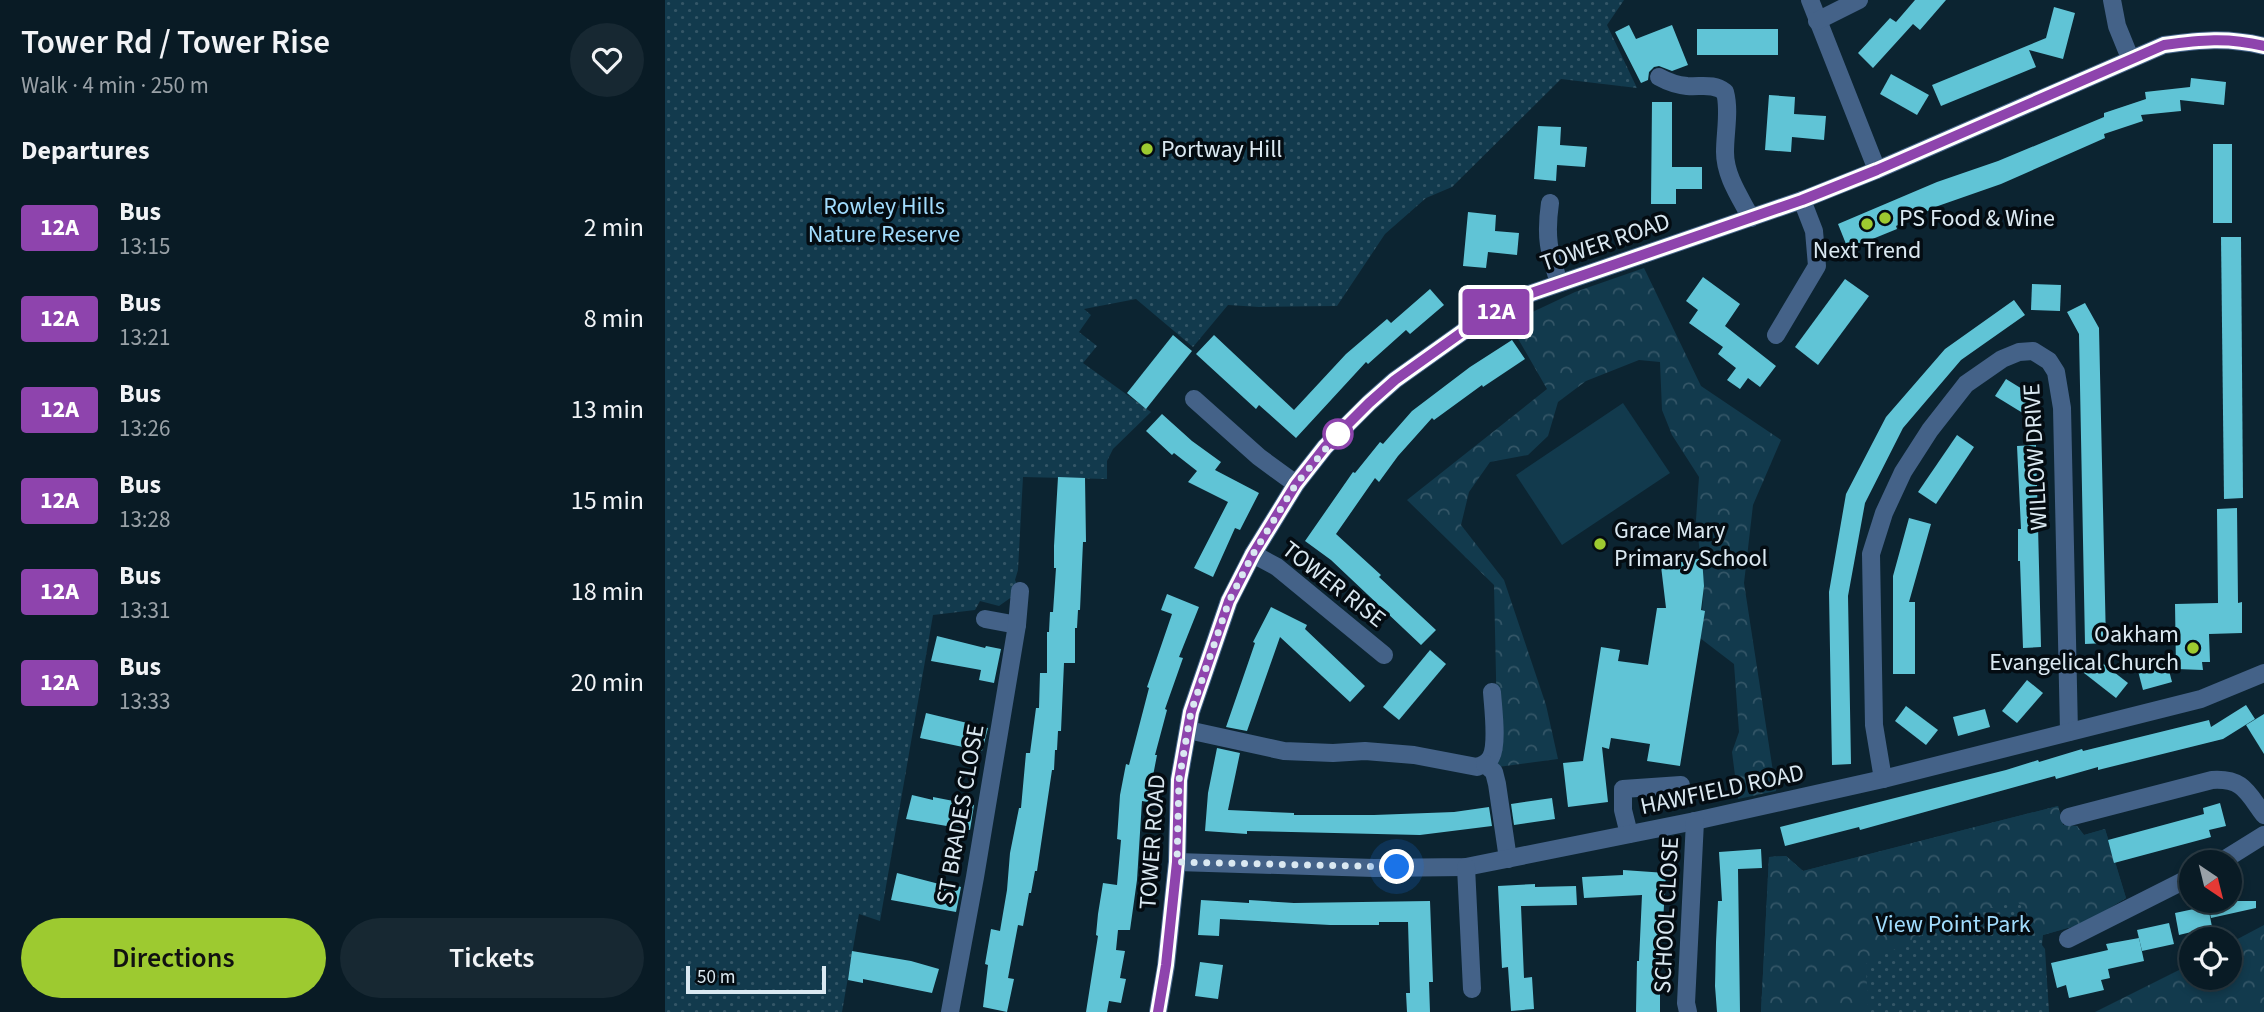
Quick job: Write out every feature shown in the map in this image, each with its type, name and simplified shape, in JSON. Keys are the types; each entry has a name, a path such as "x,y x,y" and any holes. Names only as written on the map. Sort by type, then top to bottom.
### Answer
{"street":[{"path":"1810,0 1877,170"},
{"path":"1817,21 1859,0"},
{"path":"2112,0 2117,26 2130,58"},
{"name":"TOWER ROAD","path":"1158,1012 1177,862 1179,780 1191,712 1229,601 1253,554 1296,484 1325,447 1395,380 1468,328 1523,296 1802,200 1877,170 2130,58 2164,45 2208,38 2245,41 2264,46"},
{"path":"1659,77 1685,86 1717,86 1725,92 1728,102 1725,155 1729,176 1751,218"},
{"path":"1776,335 1817,266 1814,231 1802,200"},
{"path":"1550,203 1548,249 1559,283"},
{"name":"WILLOW DRIVE","path":"1883,779 1874,725 1871,554 1884,513 1903,472 1930,430 1966,384 2001,359 2018,352 2032,351 2049,361 2056,372 2061,408 2069,733"},
{"path":"1194,399 1259,457 1296,484"},
{"name":"TOWER RISE","path":"1253,554 1276,567 1384,655"},
{"name":"ST BRADES CLOSE","path":"950,1012 1017,625 1020,590"},
{"path":"985,618 1017,625"},
{"name":"HAWFIELD ROAD","path":"1177,862 1466,867 1695,821 1883,779 2201,699 2264,673"},
{"path":"1188,730 1284,751 1365,751 1413,755 1477,767 1492,757 1492,692"},
{"path":"1485,764 1494,772 1497,784 1508,859"},
{"path":"2069,817 2093,819 2212,780 2228,779 2238,782 2264,815"},
{"path":"1629,834 1623,810 1623,789 1681,785"},
{"name":"SCHOOL CLOSE","path":"1688,1012 1686,1003 1695,821"},
{"path":"2240,850 2264,835"},
{"path":"1466,867 1472,989"},
{"path":"2069,939 2179,883"}],"green space":[{"name":"Rowley Hills Nature Reserve","path":"665,0 1624,0 1607,25 1637,88 1561,79 1452,187 1426,198 1385,234 1337,306 1228,305 1193,347 1136,299 1084,309 1091,315 1079,332 1097,346 1083,363 1151,412 1113,449 1107,461 1107,479 1023,477 1018,570 1015,580 1020,591 999,606 980,601 975,610 933,615 880,921 859,914 842,1012 665,1012"},
{"path":"1644,268 1701,386 1781,440 1753,505 1744,583 1776,791 1738,799 1732,752 1739,732 1734,664 1700,638 1704,586 1696,520 1699,477 1672,435 1662,410 1660,362 1639,360 1586,381 1558,402 1548,436 1528,455 1490,462 1469,492 1461,525 1504,580 1546,705 1558,759 1498,767 1494,585 1407,500 1547,389 1509,323 1575,292"},
{"path":"1623,403 1670,473 1562,545 1516,475"},
{"name":"View Point Park","path":"2058,806 2063,825 2077,826 2084,835 2105,829 2126,898 2085,923 2043,935 2049,1012 1761,1012 1769,857 1786,856 1803,871"},
{"name":"View Point Park","path":"2058,806 2063,825 2077,826 2084,835 2105,829 2126,898 2085,923 2043,935 2018,902 1966,913 1866,964 1868,1012 1761,1012 1769,857 1786,856 1803,871"},
{"path":"2264,925 2264,1012 2095,1012 2179,970 2179,990 2242,990 2242,937"}],"building":[{"path":"1915,0 1946,0 1920,30 1913,24 1873,68 1858,53 1890,18 1896,22"},
{"path":"2054,7 2075,13 2063,59 2029,50 2036,67 1941,106 1932,85 2046,38"},
{"path":"1629,25 1636,39 1672,25 1688,65 1672,71 1654,67 1649,72 1648,80 1641,83 1615,32"},
{"path":"1697,29 1778,29 1778,55 1697,55"},
{"path":"1891,74 1929,95 1917,115 1880,94"},
{"path":"2191,78 2226,82 2224,105 2180,100 2181,111 2141,115 2143,121 2104,134 2105,138 2001,184 1938,206 1896,226 1897,229 1848,249 1838,224 2104,117 2104,113 2146,99 2145,92 2190,87"},
{"path":"1769,95 1795,97 1794,114 1826,116 1824,140 1792,137 1791,152 1765,150"},
{"path":"1652,102 1672,102 1672,167 1702,167 1702,189 1676,189 1676,204 1651,204"},
{"path":"1538,126 1561,127 1560,145 1587,147 1585,167 1557,165 1556,181 1534,179"},
{"path":"2213,144 2232,144 2232,223 2213,223"},
{"path":"1468,212 1496,215 1495,231 1519,233 1517,255 1488,252 1486,268 1463,266"},
{"path":"2221,237 2241,237 2243,498 2224,499"},
{"path":"1703,277 1740,304 1725,326 1776,366 1760,387 1748,378 1740,389 1727,380 1736,368 1718,354 1723,347 1689,323 1698,310 1686,301"},
{"path":"1845,279 1869,296 1818,365 1795,347"},
{"path":"2032,284 2061,285 2060,311 2031,310"},
{"path":"1430,289 1444,305 1410,334 1406,330 1368,364 1366,362 1296,438 1259,405 1256,409 1196,354 1214,335 1294,410 1346,354 1387,319 1391,323"},
{"path":"2014,300 2025,315 1961,360 1903,428 1865,503 1848,596 1851,764 1832,765 1829,592 1846,494 1886,417 1945,349"},
{"path":"2085,303 2099,328 2106,643 2085,644 2079,334 2067,312"},
{"path":"1173,335 1192,351 1146,409 1127,393"},
{"path":"1512,340 1525,359 1483,387 1482,385 1434,420 1432,418 1379,482 1375,478 1336,534 1436,630 1421,645 1331,560 1305,541 1353,472 1355,473 1380,442 1383,444 1412,411 1470,367"},
{"path":"2006,379 2037,398 2026,415 1995,396"},
{"path":"1162,414 1221,462 1215,470 1259,493 1240,530 1235,528 1213,577 1194,568 1228,502 1188,482 1197,471 1174,453 1172,455 1146,431"},
{"path":"1957,435 1974,447 1936,504 1918,492"},
{"path":"2036,445 2041,647 2023,648 2018,561 2018,529 2021,529 2017,446"},
{"path":"1058,477 1085,478 1086,542 1083,542 1080,610 1075,628 1075,663 1064,663 1061,731 1058,731 1037,871 1029,893 1023,926 1018,925 1008,978 1014,979 1007,1012 983,1007 988,965 985,964 991,929 1000,931 1010,853 1021,808 1026,753 1030,753 1036,708 1039,708 1040,673 1047,673 1047,632 1050,612 1053,612 1056,568 1054,546"},
{"name":"Oakham Evangelical Church","path":"2237,508 2238,603 2242,602 2242,633 2209,634 2210,662 2202,662 2203,670 2176,669 2175,604 2218,603 2217,509"},
{"path":"1909,518 1931,524 1909,602 1915,602 1915,674 1893,674 1893,576"},
{"path":"1702,558 1704,586 1701,610 1705,611 1680,766 1647,761 1650,744 1611,738 1609,749 1602,747 1608,802 1568,807 1563,763 1583,761 1601,647 1620,650 1618,661 1648,665 1657,608 1666,608 1661,566"},
{"path":"1167,594 1199,607 1179,657 1183,658 1165,709 1167,710 1155,755 1148,802 1142,801 1137,880 1130,930 1118,930 1116,950 1125,951 1120,978 1126,979 1121,1003 1109,1001 1107,1012 1086,1012 1103,883 1117,885 1121,840 1117,839 1120,795 1126,764 1129,765 1149,688 1147,687 1172,614 1161,610"},
{"path":"1271,607 1307,625 1305,629 1365,686 1350,702 1280,637 1247,731 1226,727 1255,643 1253,642"},
{"path":"937,636 985,648 1001,649 994,683 979,680 981,670 931,661"},
{"path":"1430,650 1446,664 1399,720 1383,707"},
{"path":"2096,658 2128,683 2116,698 2084,673"},
{"path":"2167,663 2172,682 2143,690 2138,671"},
{"path":"2027,680 2043,693 2017,723 2002,711"},
{"path":"2246,705 2255,719 2223,739 2098,770 2098,767 2056,779 2055,776 1860,830 1859,827 1785,846 1780,827 2082,749 2083,751 2209,720 2211,727"},
{"path":"1906,706 1938,730 1926,745 1895,721"},
{"path":"1985,709 1990,727 1958,736 1953,717"},
{"path":"926,713 988,728 982,751 920,738"},
{"path":"2264,714 2264,754 2246,725"},
{"path":"1217,748 1240,753 1228,810 1294,815 1374,815 1454,812 1489,807 1492,826 1420,835 1247,831 1247,834 1205,831 1208,793"},
{"path":"912,795 974,805 970,830 906,819"},
{"path":"1552,798 1555,819 1514,825 1511,804"},
{"path":"2220,803 2226,826 2209,830 2211,837 2114,863 2108,840 2204,814 2203,808"},
{"path":"1761,849 1762,868 1738,869 1740,1012 1717,1012 1716,942 1718,901 1722,901 1719,852"},
{"path":"1623,870 1666,873 1660,1012 1636,1012 1642,895 1584,898 1582,877 1623,875"},
{"path":"897,873 961,887 956,912 891,900"},
{"path":"1535,884 1535,887 1576,886 1577,905 1521,906 1524,978 1532,977 1534,1009 1511,1011 1508,967 1502,968 1498,886"},
{"path":"1201,900 1249,903 1249,900 1294,903 1430,901 1433,982 1429,982 1430,1012 1407,1012 1406,993 1410,993 1408,922 1330,925 1220,919 1219,936 1198,935"},
{"path":"2242,901 2256,901 2256,908 2242,911"},
{"path":"2175,913 2210,914 2212,927 2179,927 2179,935"},
{"path":"2210,914 2229,914 2211,918"},
{"path":"2169,923 2174,944 2142,951 2137,930"},
{"path":"2139,938 2144,961 2108,969 2110,978 2101,980 2104,990 2069,998 2066,985 2057,988 2051,963 2108,950 2106,944"},
{"path":"852,951 911,961 939,969 932,993 863,979 863,983 848,980"},
{"path":"1200,962 1223,965 1218,999 1195,996"}],"bus line":[{"name":"12A","path":"1158,1012 1177,862 1179,780 1191,712 1229,601 1253,554 1296,484 1325,447 1395,380 1468,328 1523,296 1802,200 1877,170 2130,58 2164,45 2208,38 2245,41 2264,46"}],"place":[{"name":"Portway Hill","path":"1147,149"},
{"name":"PS Food & Wine","path":"1885,218"},
{"name":"Next Trend","path":"1867,224"},
{"name":"Grace Mary Primary School","path":"1600,544"},
{"name":"Oakham Evangelical Church","path":"2193,648"}],"route":[{"path":"1338,434 1340,432 1296,484 1253,554 1229,601 1191,712 1179,780 1177,862 1397,867"}]}
